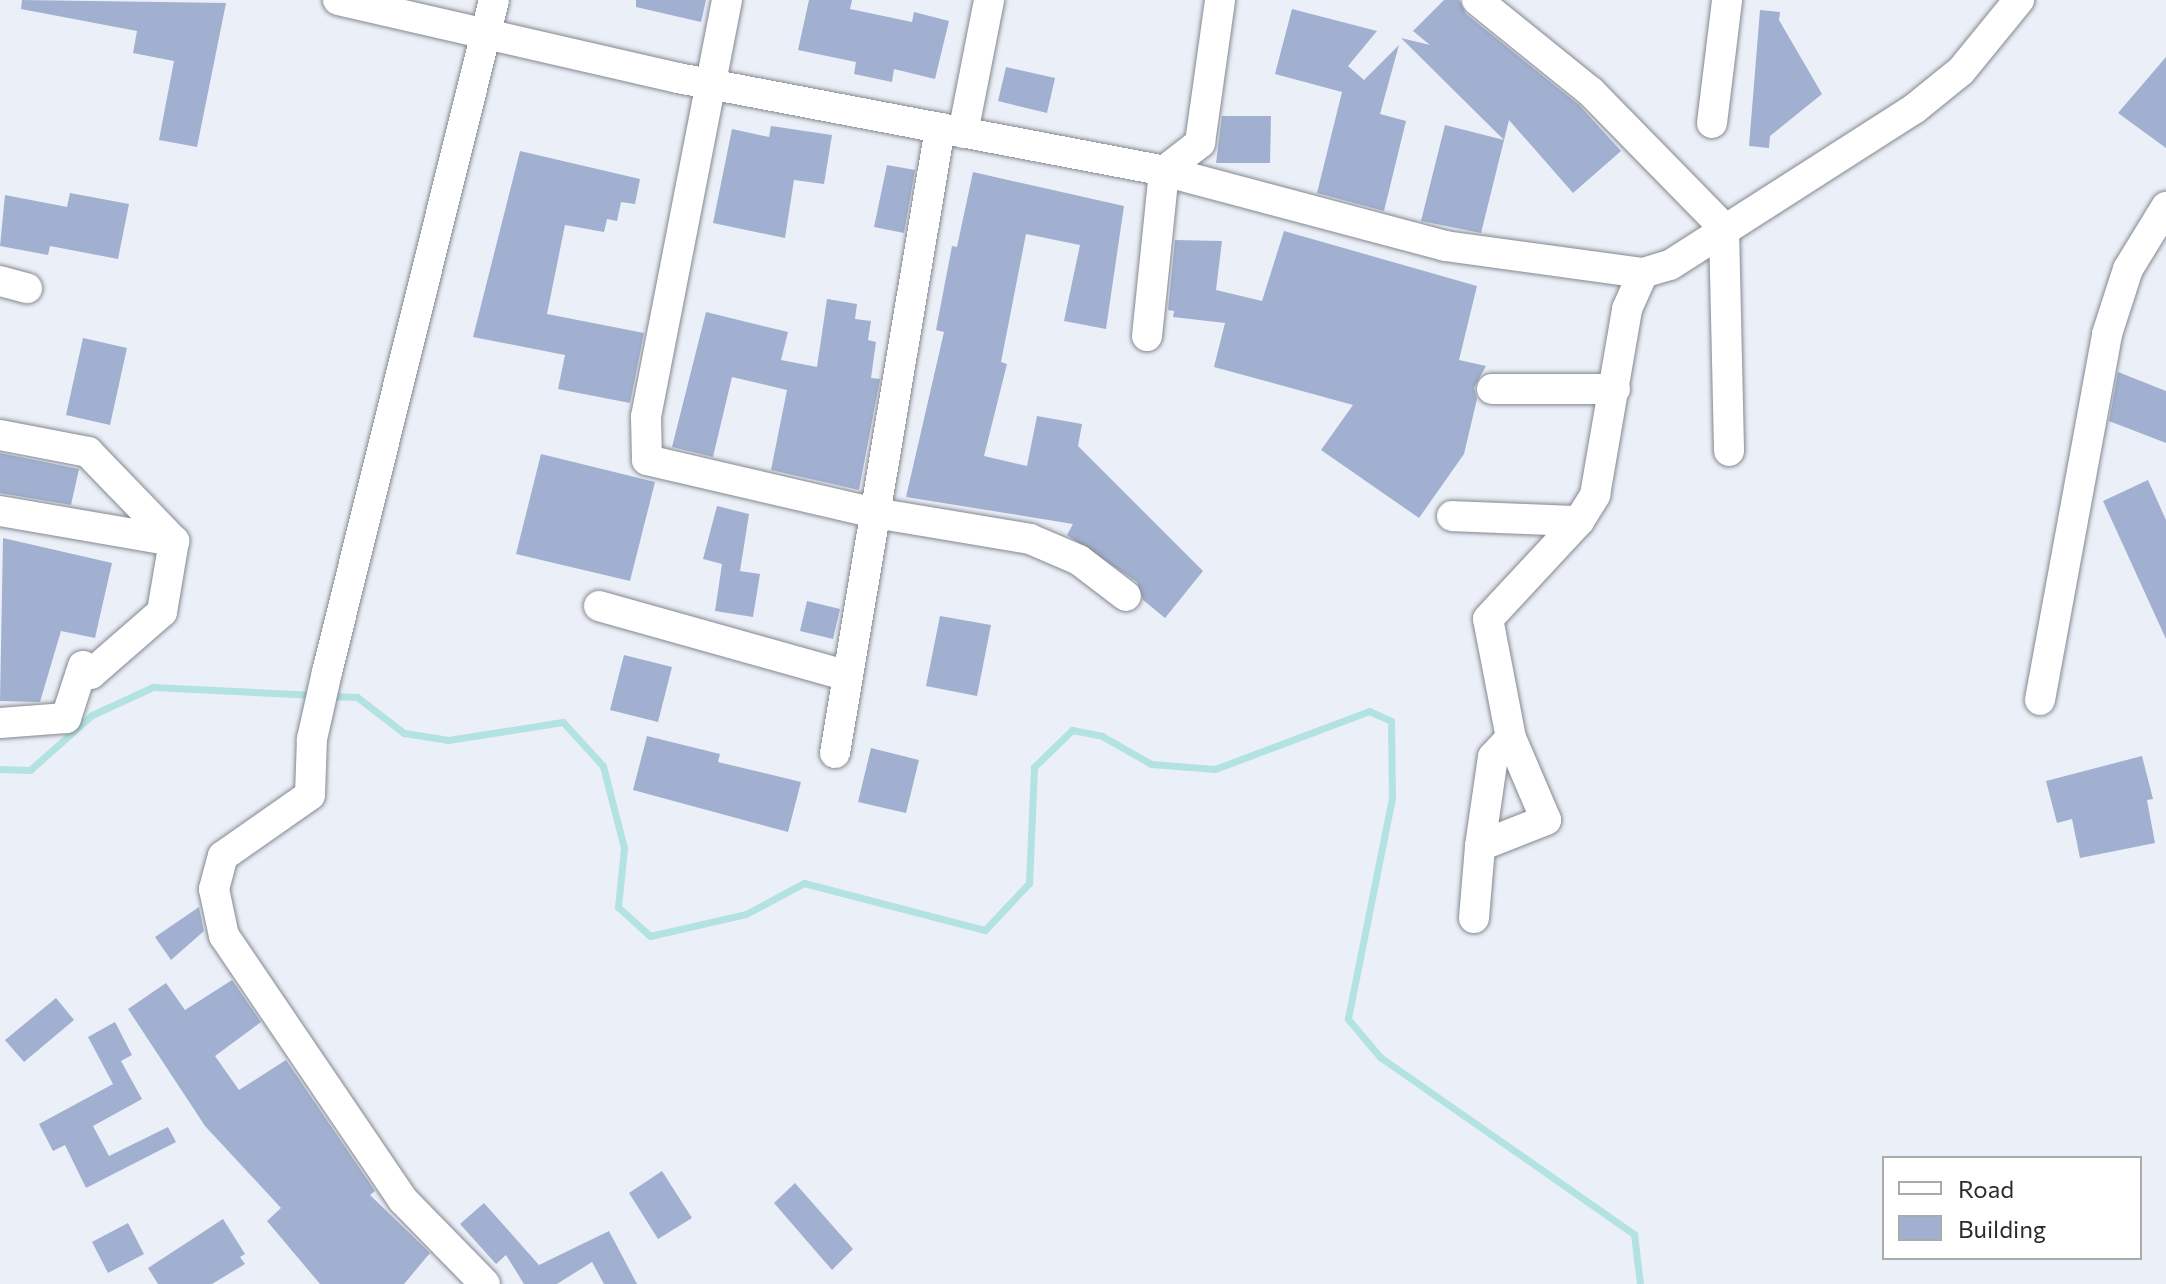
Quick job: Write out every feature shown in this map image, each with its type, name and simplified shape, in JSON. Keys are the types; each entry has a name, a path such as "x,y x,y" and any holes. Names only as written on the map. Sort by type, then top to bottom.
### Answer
{"street":[{"path":"338,0 708,83 1164,171 1445,246 1643,273 1670,265 1914,109 1961,71 2019,0"},
{"path":"485,1284 403,1200 224,936 214,889 223,856 310,795 312,739 327,672 494,0"},
{"path":"727,0 708,83 646,417 647,460 875,513 1030,539 1079,560 1126,596"},
{"path":"835,753 845,675 875,513 952,130 989,0"},
{"path":"1147,336 1164,171 1200,143 1220,0"},
{"path":"1477,0 1591,92 1724,228 1729,451"},
{"path":"1712,123 1727,0"},
{"path":"2040,700 2107,334 2128,269 2166,207"},
{"path":"1480,846 1546,820 1511,738 1488,619 1579,521 1595,495 1605,463 1627,309 1643,273"},
{"path":"1492,389 1615,389"},
{"path":"0,435 88,452 174,541"},
{"path":"0,511 174,541"},
{"path":"1452,516 1579,521"},
{"path":"0,723 66,718 83,666 91,674 162,612 174,541"},
{"path":"599,606 845,675"},
{"path":"1474,918 1480,846 1493,757 1511,738"}],"building":[{"path":"22,0 226,3 197,147 159,140 174,61 133,53 137,31 21,9"},
{"path":"636,0 706,0 701,22 636,7"},
{"path":"809,0 852,0 850,9 912,22 914,12 949,21 935,79 894,69 892,82 854,74 856,62 798,50"},
{"path":"1444,0 1459,0 1466,14 1579,105 1621,151 1573,193 1509,120 1481,233 1421,221 1445,125 1504,140 1401,38 1430,45 1413,31"},
{"path":"1292,9 1377,31 1348,66 1364,80 1399,45 1380,114 1406,121 1384,211 1317,193 1342,92 1275,74"},
{"path":"1760,10 1780,12 1779,20 1822,94 1770,136 1769,148 1749,146"},
{"path":"2166,57 2166,148 2118,113"},
{"path":"1006,67 1055,78 1047,113 998,101"},
{"path":"1222,116 1271,116 1270,163 1216,163"},
{"path":"771,126 832,135 824,184 794,180 785,238 713,223 732,129 769,137"},
{"path":"520,151 640,179 635,204 621,202 617,221 607,219 604,232 565,225 547,314 644,333 630,403 558,389 565,355 473,337"},
{"path":"887,165 915,170 904,233 874,227"},
{"path":"973,172 1124,206 1106,329 1064,321 1080,245 1026,234 1001,362 1007,364 984,456 1027,466 1037,416 1082,424 1078,446 1203,571 1165,618 1143,600 1137,582 1067,535 1073,524 906,497 944,332 936,330 952,246 957,247"},
{"path":"70,193 129,204 118,259 50,246 48,255 0,246 5,195 67,207"},
{"path":"1284,231 1477,286 1459,360 1486,366 1474,388 1477,399 1464,454 1419,518 1321,450 1353,405 1214,367 1225,323 1173,317 1174,311 1168,310 1175,240 1222,241 1216,290 1262,301"},
{"path":"827,299 857,304 855,319 871,321 868,340 876,342 871,378 880,379 859,490 771,470 787,390 732,377 713,457 672,447 706,312 788,332 781,360 817,367"},
{"path":"83,338 127,348 110,425 66,415"},
{"path":"2118,372 2166,391 2166,443 2109,421"},
{"path":"0,453 79,469 71,505 0,493"},
{"path":"541,454 655,482 630,581 516,554"},
{"path":"2148,480 2166,520 2166,639 2103,501"},
{"path":"717,506 749,514 740,571 760,574 753,617 715,611 722,564 703,559"},
{"path":"3,538 112,563 95,638 61,631 40,702 0,701"},
{"path":"807,601 840,609 833,639 800,631"},
{"path":"940,616 991,625 977,696 926,686"},
{"path":"624,655 672,667 658,722 610,710"},
{"path":"647,736 720,754 718,762 801,782 788,832 633,790"},
{"path":"871,748 919,760 906,813 858,802"},
{"path":"2142,756 2153,799 2147,800 2155,843 2080,858 2072,819 2057,823 2046,781"},
{"path":"199,907 204,931 171,960 155,937"},
{"path":"232,980 261,1022 215,1056 239,1090 286,1060 375,1191 370,1195 430,1253 404,1284 320,1284 267,1221 281,1208 205,1126 128,1009 166,983 185,1010"},
{"path":"56,998 74,1020 24,1062 5,1040"},
{"path":"115,1022 132,1055 121,1061 142,1099 93,1126 109,1156 168,1127 176,1142 86,1188 65,1145 53,1151 39,1124 113,1084 88,1037"},
{"path":"662,1171 692,1218 658,1239 629,1193"},
{"path":"795,1183 853,1249 832,1270 774,1203"},
{"path":"484,1203 539,1265 609,1231 637,1284 604,1284 592,1262 557,1284 524,1284 506,1255 496,1264 460,1224"},
{"path":"223,1219 245,1254 240,1257 245,1264 212,1284 158,1284 148,1268"},
{"path":"128,1223 144,1254 108,1273 92,1242"}],"waterway":[{"path":"0,769 30,770 92,715 153,687 315,695"},
{"path":"331,696 357,697 404,733 448,740 563,722 603,766 624,848 618,907 650,936 746,914 804,883 985,930 1029,883 1034,767 1072,730 1102,736 1151,764 1215,769 1369,711 1391,721 1392,798 1348,1019 1380,1057 1634,1234 1640,1284"}]}
